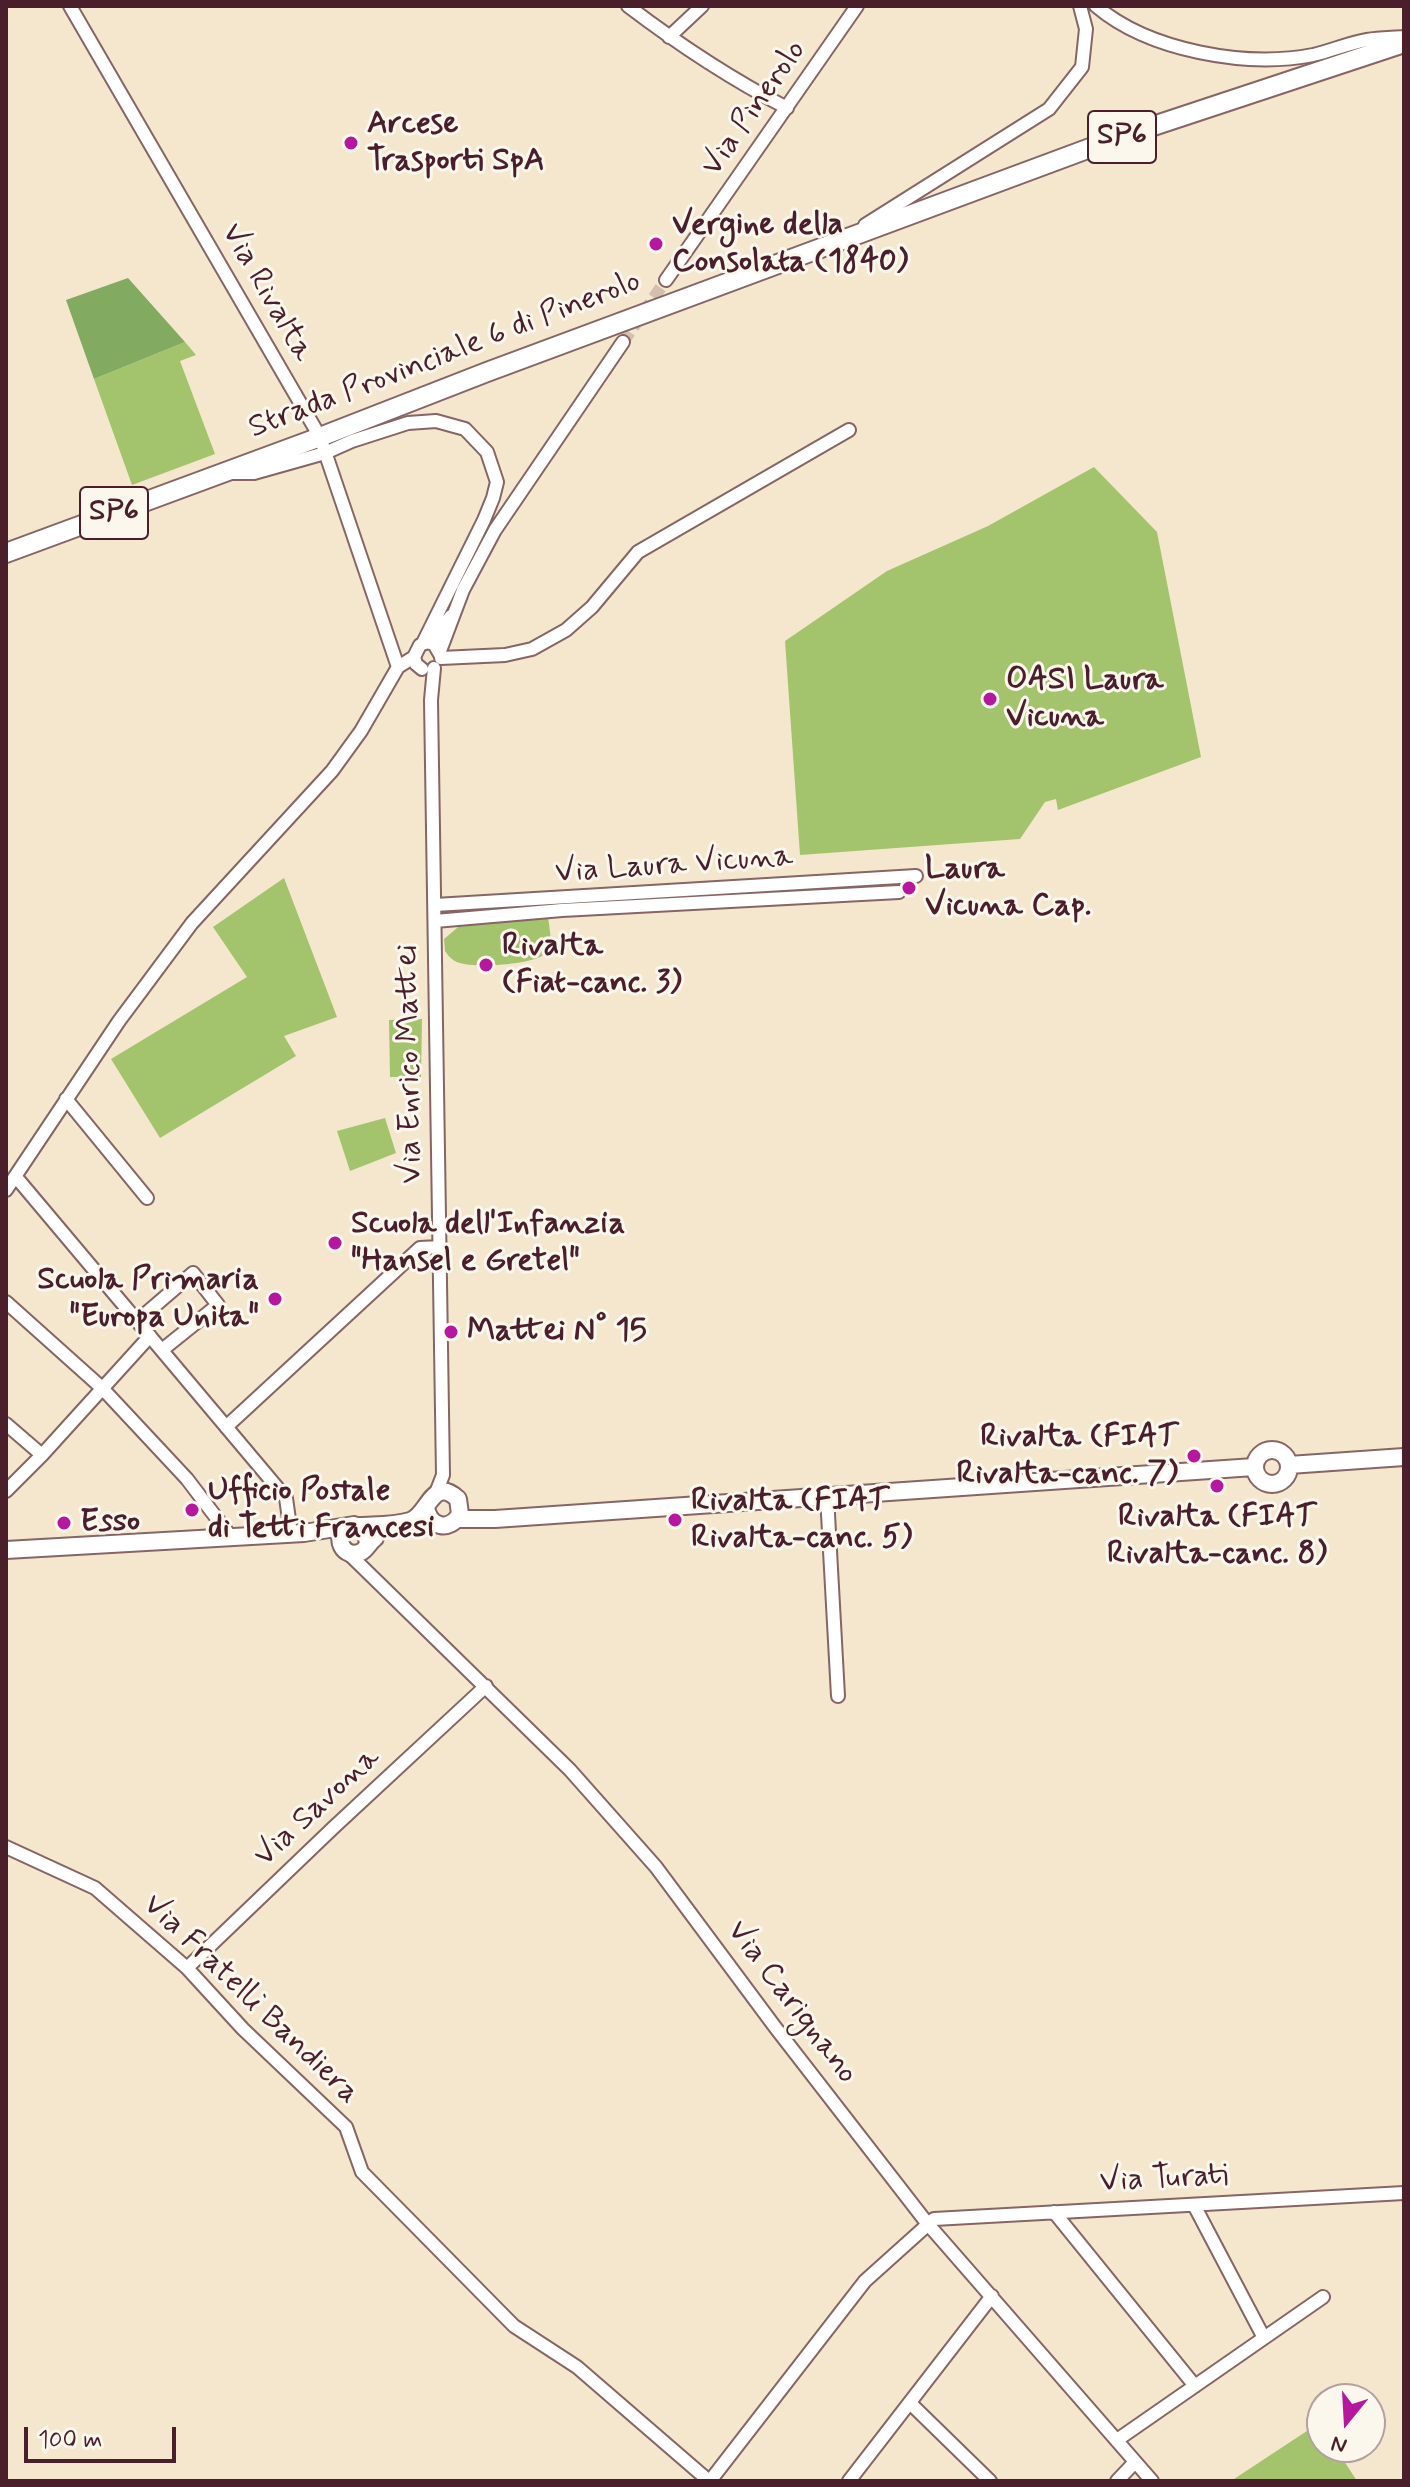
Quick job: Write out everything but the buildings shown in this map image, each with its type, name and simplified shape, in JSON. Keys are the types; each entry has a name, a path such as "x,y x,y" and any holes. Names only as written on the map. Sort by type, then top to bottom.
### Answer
{"main road":[{"name":"Strada Provinciale 6 di Pinerolo","path":"6,553 222,473 322,445 487,372 1117,138 1404,40"},
{"path":"1273,1450 1285,1456 1289,1465 1287,1476 1273,1485 1258,1478 1254,1467 1260,1454 1273,1450"},
{"path":"1289,1465 1404,1457"},
{"path":"6,1550 298,1534 354,1526 389,1525 444,1507 495,1519 1254,1467"},
{"path":"298,1534 354,1554 380,1535 444,1507"},
{"path":"354,1526 367,1534 368,1543"},
{"path":"344,1548 341,1533 354,1526"}],"street":[{"name":"Via Rivalta","path":"70,6 322,445 396,671"},
{"path":"628,6 669,37 787,108"},
{"path":"669,37 702,6"},
{"path":"843,239 1049,109 1082,67 1086,29 1080,6"},
{"path":"1096,6 1109,17 1146,36 1196,52 1240,58 1288,58 1314,55 1366,40 1404,40"},
{"name":"Via Pinerolo","path":"666,280 857,8"},
{"path":"428,657 495,530 623,342"},
{"path":"322,445 352,441 408,423 436,421 465,429 487,452 497,482 493,498 428,657"},
{"path":"6,1190 119,1021 192,923 332,771 361,731 396,671 428,657 505,655 532,649 566,630 592,607 638,552 849,430"},
{"name":"Via Enrico Mattei","path":"428,657 425,685 431,700 444,1507"},
{"name":"Via Laura Vicuna","path":"435,905 916,876"},
{"name":"Via Laura Vicuna","path":"435,921 562,910 899,892"},
{"path":"66,1099 147,1198"},
{"path":"16,1177 286,1498 298,1534"},
{"path":"226,1427 420,1248 439,1247"},
{"path":"137,1321 193,1273 218,1305 162,1350"},
{"path":"6,1302 102,1388 187,1479 231,1537"},
{"path":"6,1491 150,1336"},
{"path":"6,1424 42,1455"},
{"path":"827,1496 838,1696"},
{"path":"368,1543 366,1556 371,1574"},
{"name":"Via Carignano","path":"344,1548 570,1770 656,1867 927,2223 1152,2481"},
{"name":"Via Savona","path":"187,1968 486,1686"},
{"name":"Via Fratelli Bandiera","path":"6,1847 95,1888 187,1968 243,2029 346,2127 362,2172 514,2326 577,2367 710,2481"},
{"name":"Via Turati","path":"927,2223 935,2219 1404,2193"},
{"path":"1194,2205 1264,2338"},
{"path":"1054,2212 1195,2386"},
{"path":"710,2481 865,2281 927,2223"},
{"path":"849,2481 992,2296"},
{"path":"1117,2440 1323,2297"},
{"path":"910,2403 990,2481"},
{"path":"1117,2481 1135,2462"}],"green space":[{"path":"128,278 185,342 94,379 66,300"},
{"path":"185,342 196,355 180,361 215,454 132,485 94,379"},
{"name":"OASI Laura Vicuna","path":"1094,467 1157,532 1201,757 1058,810 1056,799 1045,802 1020,839 800,855 785,641 887,571 988,526"},
{"path":"284,878 337,1017 284,1036 296,1056 160,1138 111,1059 247,977 213,927"},
{"path":"548,916 550,945 540,957 518,963 478,965 458,962 445,951 444,939 464,922"},
{"path":"422,1019 421,1077 390,1077 389,1020"},
{"path":"385,1118 396,1153 350,1171 337,1131"},
{"path":"1306,2432 1306,2463 1345,2463 1357,2481 1231,2481"}],"tunnel":[{"path":"623,342 666,280"}],"place":[{"name":"Arcese Trasporti SpA","path":"351,143"},
{"name":"Vergine della Consolata (1840)","path":"656,244"},
{"name":"OASI Laura Vicuna","path":"990,699"},
{"name":"Laura Vicuna Cap.","path":"909,888"},
{"name":"Rivalta (Fiat-canc. 3)","path":"486,965"},
{"name":"Scuola dell'Infanzia \"Hansel e Gretel\"","path":"335,1243"},
{"name":"Scuola Primaria \"Europa Unita\"","path":"275,1299"},
{"name":"Mattei N° 15","path":"451,1332"},
{"name":"Rivalta (FIAT Rivalta-canc. 7)","path":"1194,1456"},
{"name":"Rivalta (FIAT Rivalta-canc. 8)","path":"1217,1486"},
{"name":"Ufficio Postale di Tetti Francesi","path":"192,1510"},
{"name":"Rivalta (FIAT Rivalta-canc. 5)","path":"675,1520"},
{"name":"Esso","path":"64,1523"}]}
